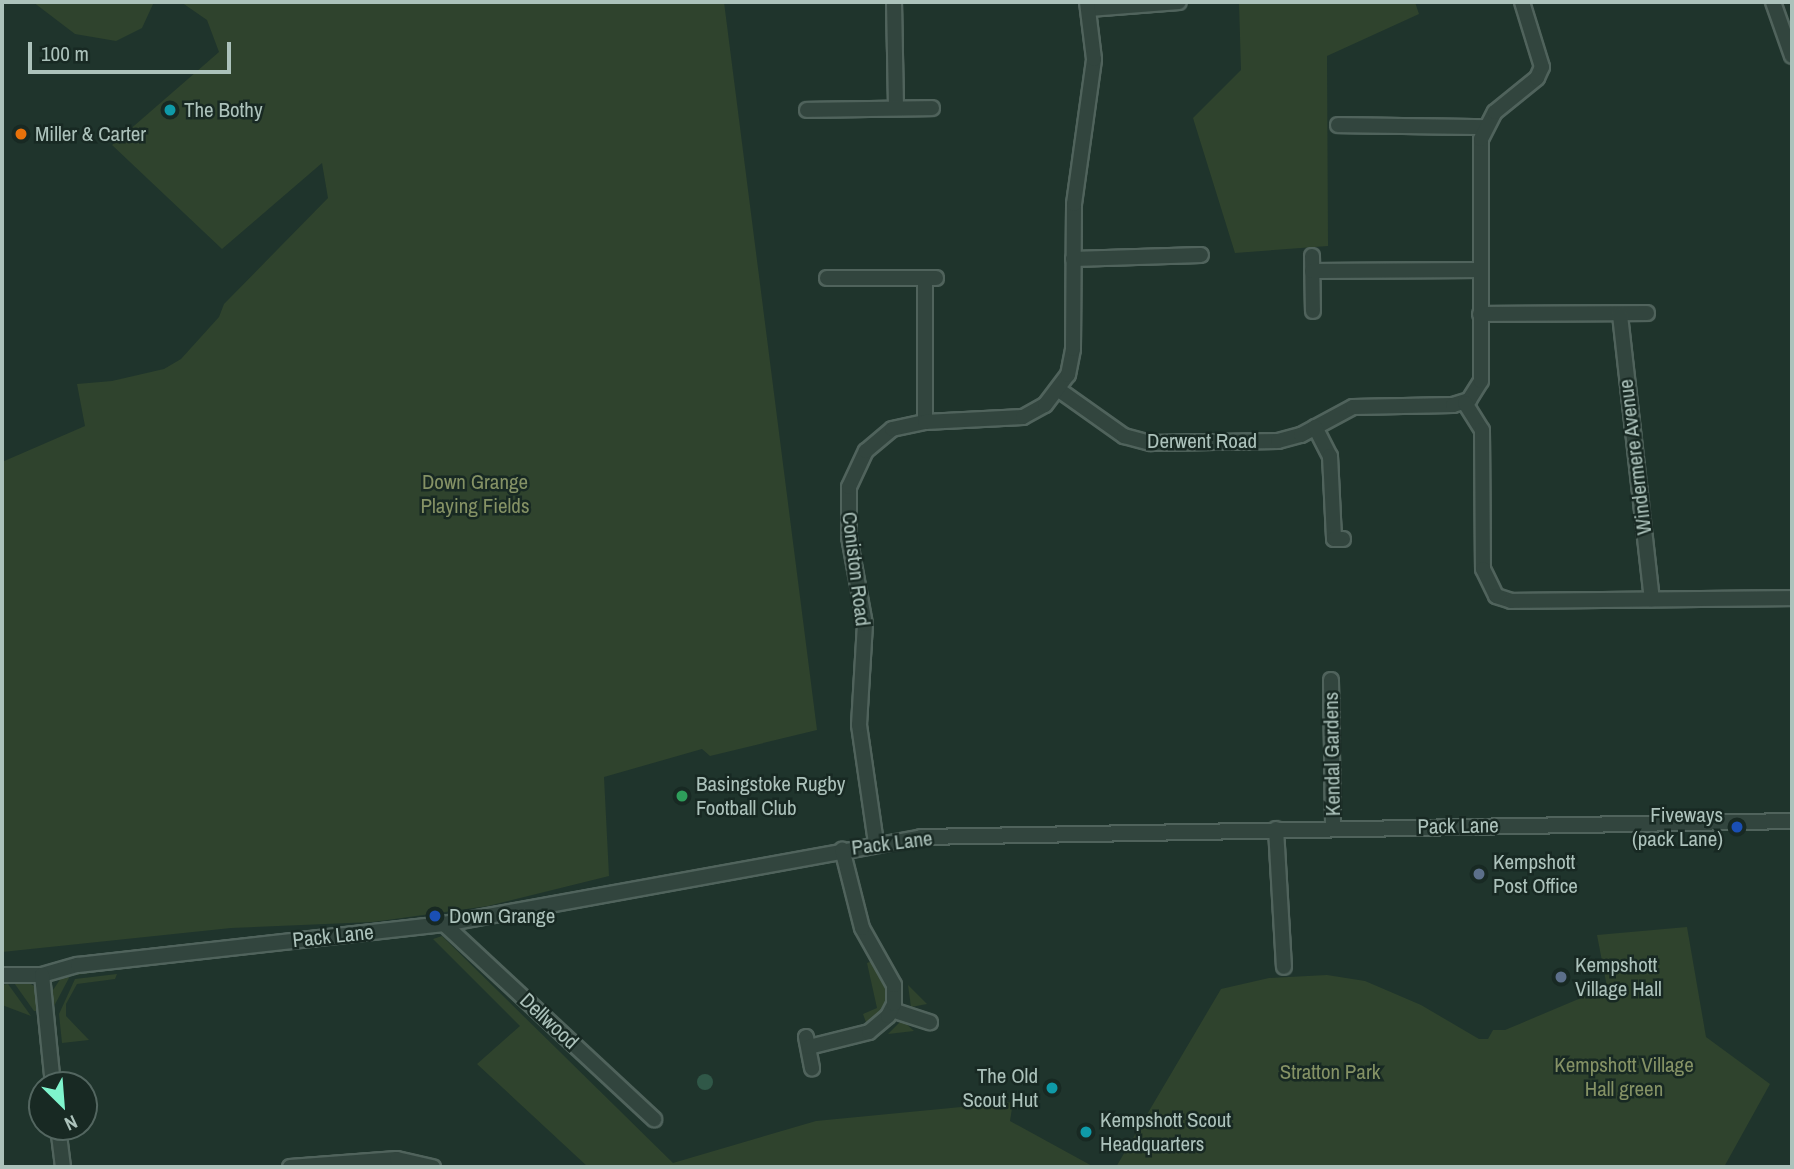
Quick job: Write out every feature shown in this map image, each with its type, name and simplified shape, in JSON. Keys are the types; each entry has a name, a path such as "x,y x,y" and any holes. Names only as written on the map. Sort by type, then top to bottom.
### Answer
{"street":[{"path":"894,2 896,108"},
{"name":"Coniston Road","path":"876,843 859,725 865,624 849,537 849,487 859,460 878,439 892,429 926,422 1014,420 1045,405 1059,390 1073,358 1073,204 1094,59 1089,5 1179,2"},
{"path":"1522,2 1541,71 1500,106 1485,127 1479,173 1481,381 1465,403 1482,429 1483,569 1492,592 1511,601 1792,598"},
{"path":"1773,2 1792,56"},
{"path":"807,110 823,103 932,108"},
{"path":"1338,125 1485,127"},
{"path":"1073,259 1201,256"},
{"path":"1313,311 1312,264 1479,270"},
{"path":"827,278 930,278 926,422"},
{"path":"1480,314 1647,313"},
{"name":"Windermere Avenue","path":"1620,315 1651,599"},
{"name":"Derwent Road","path":"1059,390 1140,442 1278,441 1315,427 1353,407 1465,403"},
{"path":"1315,427 1330,456 1334,539 1343,539"},
{"name":"Kendal Gardens","path":"1331,680 1333,828"},
{"name":"Pack Lane","path":"2,975 42,975 78,965 444,924 876,843 957,835 1792,821"},
{"path":"1276,829 1284,967"},
{"path":"811,1068 807,1042 859,1037 880,1024 892,1010 894,985 862,928 842,849"},
{"name":"Dellwood","path":"444,924 654,1119"},
{"path":"42,975 52,1071"},
{"path":"892,1010 930,1022"},
{"path":"60,1141 63,1167"},
{"path":"290,1167 397,1159 433,1167"}],"green space":[{"path":"33,2 154,2 142,28 116,41 75,34"},
{"name":"Down Grange Playing Fields","path":"181,2 724,2 817,730 710,756 702,749 604,777 609,876 488,906 373,922 231,928 2,952 2,462 85,426 77,384 112,381 164,369 181,359 219,317 224,304 328,198 322,163 222,249 112,145 219,52 207,20"},
{"path":"1239,2 1415,2 1419,14 1327,56 1328,246 1235,253 1193,118 1241,70"},
{"name":"Stratton Park","path":"1687,927 1706,1037 1770,1084 1724,1167 1116,1167 1221,989 1269,978 1327,975 1365,981 1421,1005 1479,1039 1488,1039 1493,1030 1505,1030 1607,987 1597,935"},
{"path":"442,936 673,1163 816,1121 1013,1102 1010,1121 1094,1167 588,1167 477,1064 520,1026 433,939"},
{"path":"877,959 892,984 891,1005 868,1028 863,1014 877,1008 867,963"},
{"path":"117,969 70,976 52,1010 51,993 63,975"},
{"path":"117,974 115,979 77,984 66,1004 66,1016 89,1040 62,1043 59,1014 75,979"},
{"path":"21,978 34,986 39,1011 34,1011 12,980"},
{"path":"8,984 31,1016 2,1005 2,985"},
{"path":"908,985 927,1004 911,1007"},
{"path":"902,1020 914,1031 888,1034"}],"shaded area":[{"path":"705,1074 713,1082 705,1090 697,1082"}],"place":[{"name":"The Bothy","path":"170,110"},
{"name":"Miller & Carter","path":"21,134"},
{"name":"Basingstoke Rugby Football Club","path":"682,796"},
{"name":"Fiveways (pack Lane)","path":"1737,827"},
{"name":"Kempshott Post Office","path":"1479,874"},
{"name":"Down Grange","path":"435,916"},
{"name":"Kempshott Village Hall","path":"1561,977"},
{"name":"The Old Scout Hut","path":"1052,1088"},
{"name":"Kempshott Scout Headquarters","path":"1086,1132"}],"park label":[{"name":"Kempshott Village Hall green","path":"1624,1077"}]}
